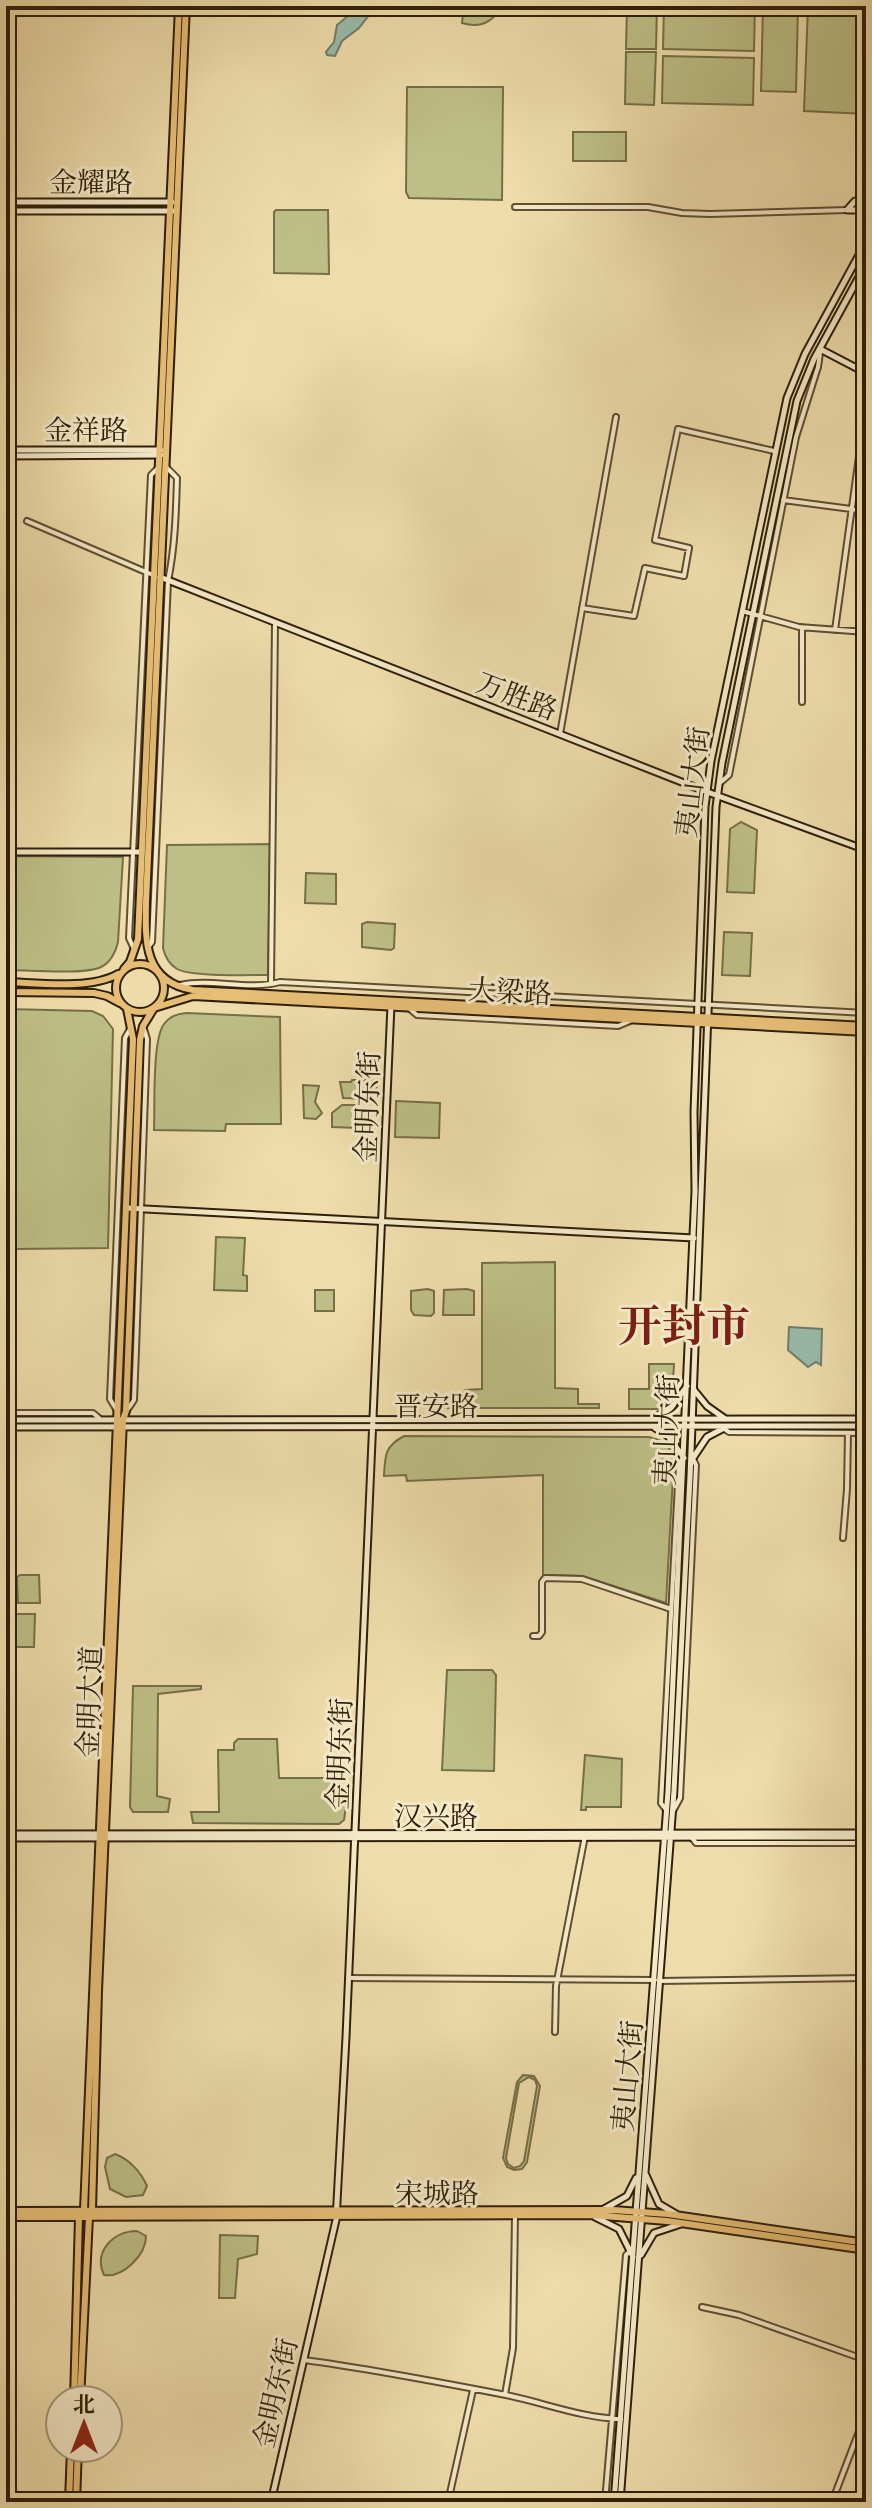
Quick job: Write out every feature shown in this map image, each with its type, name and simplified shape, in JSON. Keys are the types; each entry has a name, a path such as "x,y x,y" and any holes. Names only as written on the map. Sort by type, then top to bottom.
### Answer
{"main road":[{"path":"6,992 94,993 139,1012 154,1008 163,997 164,988 147,950 146,902 161,578 162,453 179,6"},
{"path":"173,202 186,6"},
{"path":"847,210 855,201 866,202"},
{"name":"金耀路","path":"6,202 173,202"},
{"path":"847,210 866,210"},
{"name":"金耀路","path":"6,211 173,211"},
{"name":"夷山大街","path":"617,2502 670,1812 688,1457 698,1004 707,792 787,398 798,368 866,242"},
{"name":"夷山大街","path":"690,1386 717,795 793,416 820,349 866,264"},
{"path":"820,349 866,373"},
{"name":"金祥路","path":"6,453 162,453"},
{"path":"125,1007 115,988 138,939 161,578"},
{"name":"万胜路","path":"161,578 707,792 866,850"},
{"path":"6,852 142,852"},
{"path":"6,982 100,982 135,964 158,971"},
{"name":"大梁路","path":"158,971 178,986 193,990 698,1020"},
{"name":"大梁路","path":"154,1008 193,996 391,1003 409,1007 866,1029"},
{"name":"金明东街","path":"271,2502 336,2212 391,1003"},
{"name":"金明大道","path":"75,2384 102,1836 119,1424 117,1412 133,1209 133,1039 125,1007"},
{"name":"金明大道","path":"119,1424 126,1411 140,1040 143,1026 154,1008"},
{"path":"133,1209 694,1238"},
{"path":"690,1386 726,1425 707,1437 688,1457 651,1422 672,1406 690,1386"},
{"name":"晋安路","path":"689,1423 726,1425 866,1419"},
{"name":"晋安路","path":"6,1420 101,1420 119,1424"},
{"name":"晋安路","path":"6,1427 651,1422 848,1430 866,1426"},
{"name":"汉兴路","path":"355,1834 866,1835"},
{"name":"汉兴路","path":"6,1836 866,1835"},
{"name":"金明大道","path":"81,2384 91,2213 102,1836"},
{"path":"601,2210 627,2196 642,2170"},
{"path":"642,2170 659,2204 682,2219"},
{"name":"宋城路","path":"6,2214 601,2210 866,2243"},
{"name":"宋城路","path":"336,2212 639,2215"},
{"path":"591,2215 619,2229 632,2250"},
{"name":"夷山大街","path":"617,2502 621,2419 637,2259 632,2250 639,2215"},
{"path":"637,2259 654,2233 682,2219"},
{"name":"宋城路","path":"682,2219 866,2250"},
{"path":"69,2502 70,2464"},
{"path":"76,2502 77,2464"}],"street":[{"path":"515,207 648,207 710,214 847,210"},
{"path":"719,783 729,775 800,419 818,367 820,349"},
{"path":"835,630 866,406"},
{"path":"560,735 616,417"},
{"path":"582,608 634,616 645,568 684,576 689,548 655,540 678,429 774,451"},
{"path":"27,521 145,571 161,578 174,555 177,478 162,468 151,475 145,571 129,938 135,950"},
{"path":"783,500 866,511"},
{"path":"742,611 802,627 866,632"},
{"path":"271,984 275,623"},
{"path":"802,627 802,702"},
{"path":"178,986 193,982 264,986 280,982 866,1013"},
{"path":"117,1412 110,1399 125,1038 131,1027"},
{"path":"6,1413 93,1413 101,1420"},
{"path":"843,1538 848,1430 866,1433"},
{"path":"688,1457 696,1465 680,1798 670,1812 661,1803 679,1465 688,1457"},
{"path":"533,1636 539,1636 542,1632 542,1582 545,1578 582,1579 673,1609"},
{"path":"555,2032 558,1979 585,1836"},
{"path":"690,1836 696,1843 866,1843"},
{"path":"349,1978 657,1981 866,1978"},
{"path":"505,2395 513,2348 515,2215"},
{"path":"605,2502 626,2255 632,2250"},
{"path":"702,2307 739,2315 866,2360"},
{"path":"304,2360 505,2395 587,2416 621,2419"},
{"path":"448,2502 473,2390"},
{"path":"834,2502 866,2413"}],"green space":[{"path":"464,6 503,6 490,20 475,25 462,23"},
{"path":"627,6 657,6 656,49 626,49"},
{"path":"664,6 755,6 754,51 663,49"},
{"path":"763,6 798,6 796,92 761,91"},
{"path":"808,6 866,6 866,114 804,111"},
{"path":"626,52 656,52 654,105 625,104"},
{"path":"663,56 754,58 753,105 662,103"},
{"path":"407,87 503,87 502,200 409,198 406,192"},
{"path":"573,132 626,132 626,161 573,161"},
{"path":"276,210 328,210 329,274 274,273"},
{"path":"741,822 757,830 754,893 727,892 730,829"},
{"path":"270,844 268,975 207,974 184,972 174,967 163,948 167,845"},
{"path":"6,856 123,857 118,942 107,963 83,971 6,970"},
{"path":"306,873 336,874 336,904 305,903"},
{"path":"362,924 395,924 394,948 362,947"},
{"path":"724,932 752,933 750,976 722,975"},
{"path":"6,1009 92,1011 103,1016 113,1029 108,1248 16,1249 16,1231 6,1231 6,1186 15,1186 6,1165"},
{"path":"186,1013 280,1017 281,1124 226,1124 225,1131 154,1130 160,1032 169,1019"},
{"path":"377,1080 376,1092 369,1092 368,1099 343,1098 340,1082"},
{"path":"303,1085 319,1086 315,1102 322,1113 316,1119 304,1118"},
{"path":"396,1101 440,1103 439,1138 395,1137"},
{"path":"342,1105 359,1105 358,1128 332,1127 332,1113"},
{"path":"216,1237 245,1238 243,1275 247,1276 247,1291 214,1290"},
{"path":"555,1262 555,1388 578,1389 578,1404 599,1404 599,1408 448,1408 450,1400 462,1399 465,1390 482,1389 482,1263"},
{"path":"315,1290 334,1290 334,1311 315,1311"},
{"path":"444,1290 474,1291 474,1315 443,1315"},
{"path":"411,1291 434,1291 434,1313 431,1316 414,1315"},
{"path":"649,1364 674,1364 672,1397 660,1409 629,1409 629,1389 649,1389"},
{"path":"404,1436 649,1437 661,1441 673,1452 674,1458 666,1603 583,1576 543,1575 543,1475 407,1481 406,1475 384,1476 387,1452"},
{"path":"39,1575 40,1603 18,1603 17,1577"},
{"path":"6,1614 35,1614 34,1647 6,1647"},
{"path":"447,1670 492,1670 496,1675 494,1771 442,1770"},
{"path":"133,1686 201,1686 201,1689 158,1694 157,1796 170,1799 168,1812 133,1812 130,1807"},
{"path":"238,1739 277,1739 279,1778 341,1778 341,1787 348,1792 344,1820 339,1824 193,1823 191,1812 219,1812 218,1750 234,1750"},
{"path":"585,1755 622,1759 621,1807 586,1807 586,1810 581,1810"},
{"path":"523,2075 534,2076 540,2086 527,2162 522,2169 514,2170 507,2167 503,2158 517,2082","holes":["529,2077 535,2080 537,2086 524,2161 514,2168 506,2158 519,2083"]},
{"path":"115,2154 130,2163 141,2176 147,2186 143,2195 126,2197 110,2189 105,2167 107,2158"},
{"path":"137,2231 146,2236 138,2257 119,2273 104,2275 101,2258 107,2244 120,2235"},
{"path":"220,2235 258,2236 257,2254 238,2259 235,2298 219,2298"}],"shaded area":[{"path":"360,6 376,6 359,28 342,41 335,56 327,55 334,42 337,25"},
{"path":"789,1327 822,1329 821,1365 816,1362 808,1367 788,1350"}],"district":[{"name":"开封市","path":"684,1326"}]}
